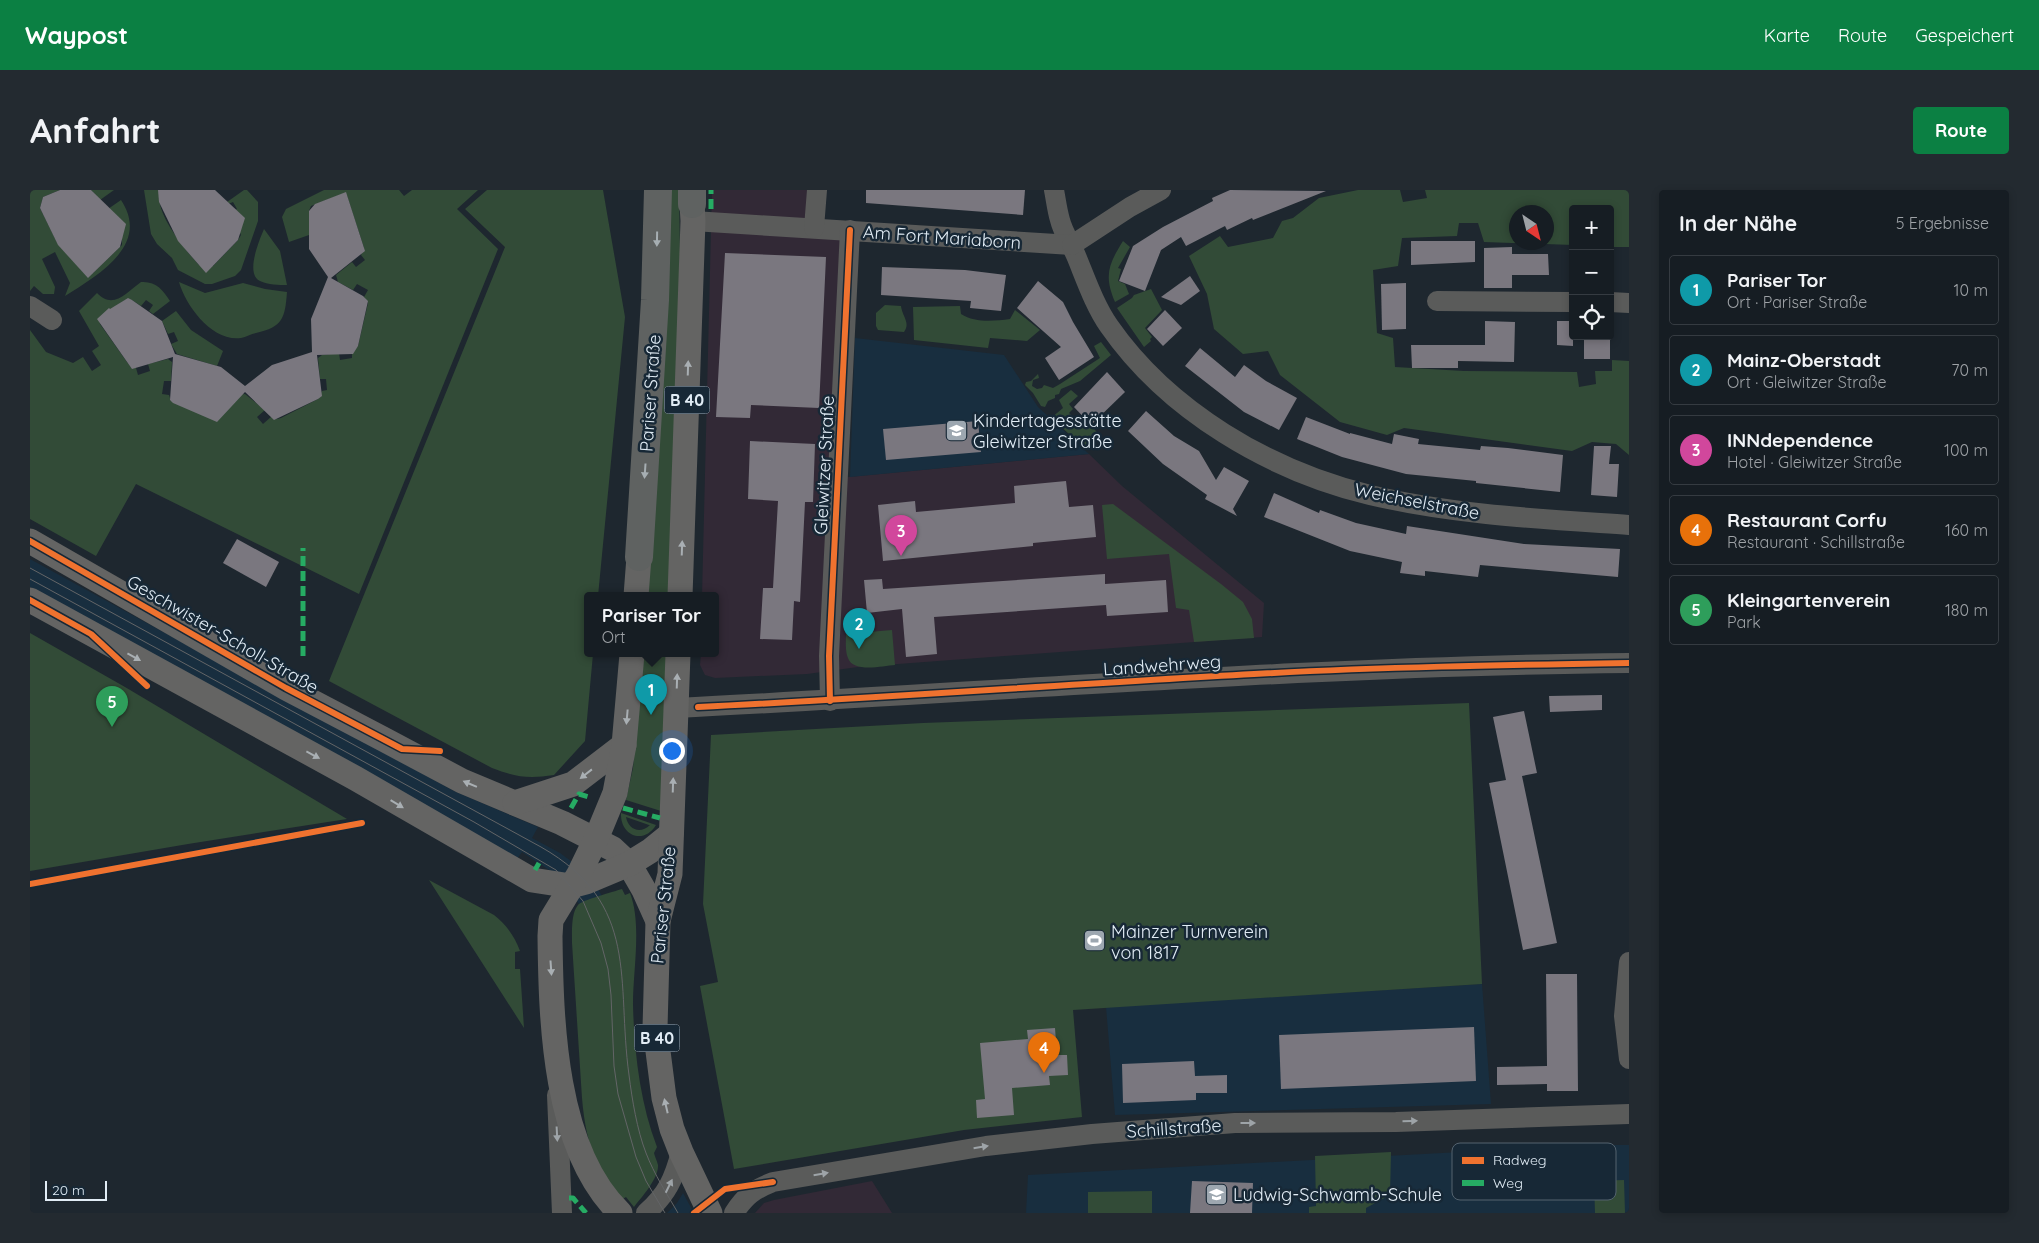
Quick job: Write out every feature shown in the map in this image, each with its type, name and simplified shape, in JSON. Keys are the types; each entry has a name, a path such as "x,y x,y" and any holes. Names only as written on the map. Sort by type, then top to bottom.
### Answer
{"highway":[{"name":"Pariser Straße","path":"639,557 656,300 658,190"}],"main road":[{"name":"Pariser Straße","path":"680,592 692,205"},
{"name":"Geschwister-Scholl-Straße","path":"30,541 286,688 462,781 596,839 613,849 629,864 658,920"},
{"name":"Pariser Straße","path":"636,592 639,557"},
{"path":"30,600 355,778 412,813 532,880 571,886"},
{"path":"551,920 596,839 615,793 624,745 632,657"},
{"name":"Pariser Straße","path":"678,657 670,874 658,920 655,1028 664,1098 672,1129 710,1213"},
{"path":"515,803 573,784 624,745"},
{"name":"Pariser Straße","path":"571,886 607,874 629,864 650,851 671,834"},
{"path":"532,880 546,903 551,920 550,955 557,1068 575,1139 590,1176 600,1192 620,1213"}],"street":[{"path":"814,228 817,190"},
{"name":"Weichselstraße","path":"1054,190 1060,221 1090,289 1108,324 1134,358 1172,394 1199,416 1248,448 1295,470 1326,481 1368,494 1416,504 1508,516 1629,525"},
{"path":"1072,245 1161,190"},
{"name":"Am Fort Mariaborn","path":"692,205 814,228 1072,245"},
{"name":"Gleiwitzer Straße","path":"830,701 829,656 850,230"},
{"path":"1437,301 1569,302"},
{"path":"1614,302 1629,303"},
{"path":"30,306 52,320"},
{"name":"Landwehrweg","path":"676,708 830,701 1256,674 1498,665 1629,664"},
{"path":"1629,962 1624,1016 1629,1059"},
{"path":"557,1068 557,1126 562,1213"},
{"name":"Schillstraße","path":"734,1213 745,1198 755,1190 773,1182 986,1146 1092,1134 1235,1123 1396,1122 1629,1114"},
{"path":"646,1213 666,1193 676,1172 681,1152"}],"shaded area":[{"path":"712,190 817,190 814,228 850,230 838,478 1089,454 1122,486 1264,603 1262,637 858,667 807,674 715,678 705,675 700,665 701,657 719,657 719,592 702,592"},
{"name":"Kindertagesstätte Gleiwitzer Straße","path":"855,338 1004,355 1038,407 1089,454 850,477"},
{"path":"30,559 454,791 538,827 532,838 560,853 575,864 602,896 604,895 638,1109 658,1166 650,1187 591,927 579,904 552,872 522,852 517,859 375,776 30,587"},
{"path":"1482,984 1491,1104 1115,1115 1106,1007"},
{"name":"Ludwig-Schwamb-Schule","path":"1616,1145 1629,1145 1629,1213 1026,1213 1028,1175 1452,1153 1452,1200 1616,1200"},
{"path":"872,1181 892,1213 755,1213 764,1203 774,1200"},
{"path":"683,1193 694,1213 667,1213 677,1203"}],"green space":[{"path":"30,190 60,190 43,197 40,208 58,244 84,273 93,273 122,245 122,238 108,209 121,200 129,216 130,231 125,245 117,257 92,278 65,296 70,283 55,252 42,259 55,287 54,294 43,294 34,286 30,291"},
{"path":"91,190 114,190 100,200"},
{"path":"144,190 162,190 159,198 161,207 172,229 199,265 213,266 241,235 231,212 237,209 233,202 228,204 227,202 244,190 247,190 258,202 258,221 241,270 235,276 212,284 205,284 178,270 172,258 157,244 151,234"},
{"path":"324,190 399,190 404,196 412,190 478,190 457,209 498,249 359,594 136,484 96,556 30,519 30,330 46,352 73,363 83,357 92,371 101,365 92,351 99,346 79,311 97,293 103,298 114,300 125,295 141,282 146,282 162,290 170,301 153,314 149,311 153,305 146,300 141,306 132,300 125,300 99,318 100,324 131,367 136,368 138,375 150,371 148,364 168,359 172,362 171,381 164,381 162,394 169,395 171,401 245,394 265,410 257,417 263,424 272,416 277,419 281,418 318,399 322,391 327,390 326,379 320,379 318,358 322,355 339,353 340,360 352,358 352,351 358,346 368,303 364,297 368,290 357,284 353,290 338,282 336,275 352,262 356,267 365,260 361,255 364,248 347,196 342,194 311,206 309,211 309,235 289,242 282,217 286,209"},
{"path":"487,190 603,190 625,317 598,592 584,592 584,657 593,657 585,741 554,775 529,777 492,768 329,681 505,247 465,209"},
{"path":"668,190 679,190 680,253 670,592 647,592"},
{"path":"1358,190 1400,190 1403,202 1427,198 1425,190 1629,190 1629,247 1614,247 1614,205 1569,205 1569,245 1554,244 1554,205 1509,205 1509,243 1484,242 1478,223 1459,223 1457,236 1402,238 1398,266 1373,270 1377,333 1393,338 1395,367 1464,371 1577,372 1579,387 1596,384 1595,371 1612,371 1612,360 1629,361 1629,455 1616,444 1592,442 1572,451 1404,428 1387,435 1340,422 1280,375 1268,351 1243,354 1214,329 1207,294 1189,256 1220,236 1228,247 1273,238 1282,221 1293,218 1319,198"},
{"path":"264,229 280,251 287,285 266,283 256,277 253,265 254,257"},
{"path":"1123,241 1130,247 1118,268 1121,269 1118,281 1125,284 1129,294 1115,302 1110,285 1109,271"},
{"path":"179,282 205,293 243,283 287,292 285,309 281,320 272,328 241,338 230,338 210,328 202,320 194,311"},
{"path":"1151,289 1162,310 1145,328 1152,337 1151,341 1144,347 1117,308 1134,295"},
{"path":"885,305 901,306 907,326 904,332 878,330 876,326 876,313"},
{"path":"960,306 961,314 966,317 985,321 1010,319 1015,310 1040,330 1027,341 990,338 988,348 914,340 913,307"},
{"path":"176,311 191,330 223,351 217,366 177,354 171,344 178,341 174,332 168,334 162,321"},
{"path":"1101,342 1111,355 1080,381 1061,389 1059,394 1048,401 1045,407 1041,406 1033,393 1025,385 1026,382 1031,381 1038,374 1039,378 1033,380 1032,386 1037,389 1042,388 1044,385 1053,388 1100,358 1094,346"},
{"path":"1071,390 1078,396 1069,404 1073,409 1069,413 1081,424 1086,421 1100,435 1086,449 1051,418 1063,408 1059,400"},
{"path":"1113,504 1243,602 1252,619 1254,638 1194,642 1189,610 1176,608 1169,554 1107,559 1102,505"},
{"path":"892,630 895,665 868,668 851,663 846,652 846,634"},
{"path":"30,633 125,687 347,819 30,871"},
{"path":"643,657 667,657 661,811 626,800 633,768"},
{"name":"Mainzer Turnverein von 1817","path":"1469,703 1482,984 1073,1010 1082,1117 964,1130 734,1169 700,986 718,982 703,904 711,735 923,723"},
{"path":"621,813 656,825 645,835 639,836 628,832 622,821","holes":["626,817 650,825 642,830 635,829 629,825"]},
{"path":"429,880 494,915 513,936 520,951 515,952 515,969 520,969 524,1028"},
{"path":"622,889 625,895 630,893 636,919 633,1004 635,1040 642,1095 657,1147 654,1153 658,1165 656,1176 634,1207 626,1197 621,1200 604,1175 595,1159 587,1133 582,1098 572,943 573,918 578,905"},
{"path":"1391,1152 1390,1195 1366,1208 1366,1213 1309,1213 1309,1207 1316,1206 1315,1156"},
{"path":"1616,1180 1624,1180 1625,1213 1595,1213 1595,1200 1616,1200"},
{"path":"1152,1191 1152,1213 1088,1213 1088,1192"}],"building":[{"path":"60,190 91,190 126,224 120,247 88,278 58,245 40,208 43,197"},
{"path":"158,190 215,190 245,218 238,240 206,273 178,241 159,202"},
{"path":"866,190 1025,190 1023,215 866,203"},
{"path":"1230,190 1326,191 1253,220 1252,218 1227,230 1225,226 1186,246 1181,237 1161,250 1145,291 1119,281 1133,246 1163,227 1213,201 1212,198"},
{"path":"346,192 365,251 331,278 363,296 368,301 358,346 353,354 317,355 322,396 318,399 274,420 245,392 217,422 170,400 173,357 132,369 97,319 109,308 128,298 162,321 175,354 221,367 245,386 272,365 312,352 311,319 328,277 309,249 309,211 315,204"},
{"path":"1411,241 1475,241 1475,262 1411,265"},
{"path":"1509,247 1509,250 1512,250 1512,254 1548,254 1549,275 1512,275 1512,288 1484,288 1484,248"},
{"path":"725,253 826,257 819,408 751,405 750,418 716,417"},
{"path":"882,267 965,270 1006,275 1001,311 970,308 971,301 881,295"},
{"path":"1190,276 1200,291 1181,305 1161,297"},
{"path":"1038,281 1063,302 1094,357 1059,380 1045,358 1061,347 1017,308"},
{"path":"1406,283 1406,329 1382,330 1381,284"},
{"path":"1165,310 1182,328 1163,346 1147,329"},
{"path":"1485,321 1515,322 1514,362 1458,361 1458,368 1412,368 1411,345 1485,345"},
{"path":"1557,321 1569,321 1569,340 1573,340 1573,346 1557,345"},
{"path":"1584,340 1610,340 1610,359 1584,359"},
{"path":"1200,348 1235,377 1244,365 1266,381 1297,398 1279,430 1244,412 1185,366"},
{"path":"1107,372 1125,392 1091,425 1074,407"},
{"path":"1146,411 1174,436 1199,451 1216,480 1224,467 1249,481 1233,509 1237,516 1205,499 1207,495 1163,464 1128,431"},
{"path":"1306,417 1350,434 1392,444 1394,434 1419,439 1418,444 1480,450 1481,446 1508,448 1563,455 1560,492 1406,474 1342,457 1297,439"},
{"path":"978,421 981,452 886,460 883,429"},
{"path":"750,441 815,444 813,502 805,502 800,602 794,601 792,640 760,639 763,588 773,588 778,501 748,499"},
{"path":"1594,446 1611,446 1609,464 1619,464 1617,497 1591,495"},
{"path":"1066,481 1069,507 1093,505 1096,537 1033,543 1033,546 883,561 878,505 915,501 916,512 1015,503 1014,486"},
{"path":"1274,493 1319,513 1320,510 1356,523 1406,534 1407,526 1524,544 1620,549 1618,577 1480,565 1478,577 1425,571 1425,576 1400,573 1402,562 1350,551 1264,517"},
{"path":"237,539 279,562 266,587 223,563"},
{"path":"1105,574 1105,584 1166,580 1168,612 1107,616 1106,605 934,617 937,654 906,657 902,609 867,613 864,580 882,579 883,589"},
{"path":"1602,695 1602,710 1550,712 1549,696"},
{"path":"1524,711 1537,773 1522,776 1557,943 1523,950 1489,783 1506,780 1493,717"},
{"path":"1546,974 1577,974 1578,1091 1547,1091 1547,1084 1497,1085 1497,1067 1547,1066"},
{"path":"1474,1027 1476,1081 1281,1089 1279,1035"},
{"path":"1055,1028 1057,1055 1067,1055 1068,1075 1049,1076 1050,1085 1012,1088 1014,1115 977,1118 976,1100 985,1099 980,1043 1028,1039 1027,1030"},
{"path":"1194,1061 1195,1076 1227,1075 1227,1093 1196,1093 1196,1100 1123,1103 1122,1064"},
{"name":"Ludwig-Schwamb-Schule","path":"1192,1181 1253,1183 1252,1213 1190,1213"}],"tram line":[{"path":"30,568 541,847 573,869 595,893 609,919 618,947 622,976 629,1075 637,1125 649,1161 678,1213"},
{"path":"30,579 474,822 556,870 583,901 601,943 608,969 611,995 614,1066 618,1094 636,1157 646,1181 665,1213"}],"marked path":[{"path":"711,190 711,209"},
{"path":"303,548 303,656"},
{"path":"571,808 579,794 589,797"},
{"path":"623,808 660,818"},
{"path":"535,870 539,863"},
{"path":"569,1198 573,1198 586,1213"}],"cycle path":[{"path":"830,701 829,656 850,230"},
{"path":"30,541 286,688 402,749 440,751"},
{"path":"30,600 91,634 147,686"},
{"path":"698,707 1301,672 1629,663"},
{"path":"30,884 362,823"},
{"path":"694,1213 725,1189 773,1182"}],"place":[{"name":"Kindertagesstätte Gleiwitzer Straße","path":"957,430"},
{"name":"INNdependence","path":"901,556"},
{"name":"Mainz-Oberstadt","path":"859,649"},
{"name":"Pariser Tor","path":"651,715"},
{"name":"Kleingartenverein","path":"112,727"},
{"name":"Mainzer Turnverein von 1817","path":"1095,941"},
{"name":"Restaurant Corfu","path":"1044,1073"},
{"name":"Ludwig-Schwamb-Schule","path":"1217,1194"}]}
